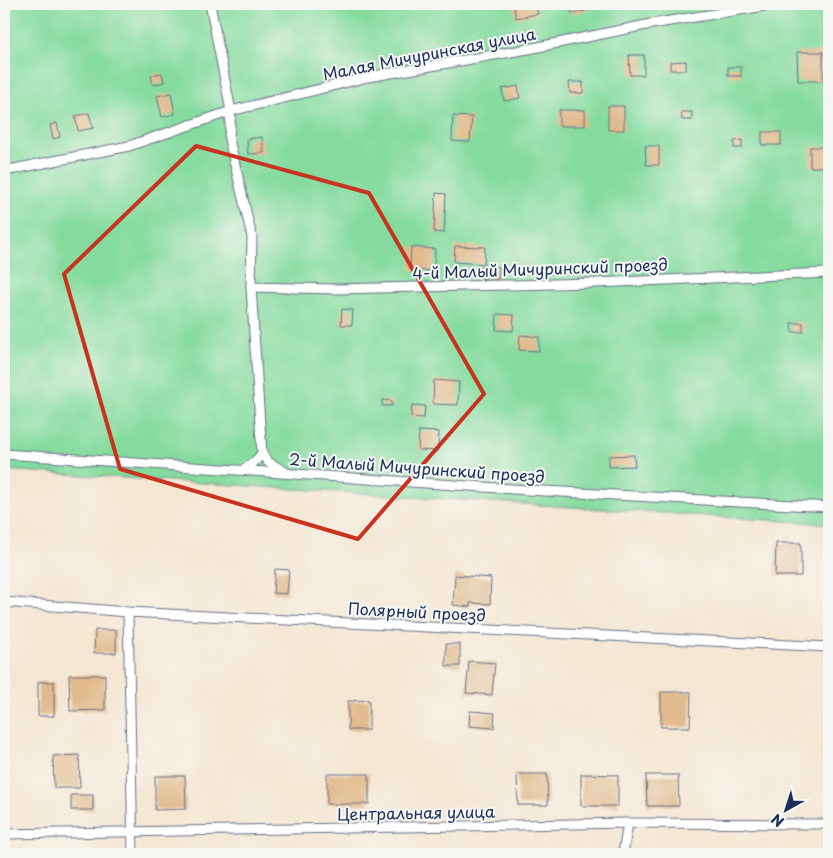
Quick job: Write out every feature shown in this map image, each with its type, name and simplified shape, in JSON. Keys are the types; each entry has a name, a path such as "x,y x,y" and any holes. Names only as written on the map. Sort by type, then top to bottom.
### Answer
{"lane":[{"path":"210,4 231,111 229,139 252,237 251,287 262,454 268,462 290,474"},
{"name":"Малая Мичуринская улица","path":"4,171 129,146 231,111 368,76 528,49 651,24 778,4"},
{"name":"4-й Малый Мичуринский проезд","path":"251,287 336,289 595,283 829,273"},
{"name":"2-й Малый Мичуринский проезд","path":"4,454 692,500 829,507"},
{"path":"243,470 262,454"},
{"name":"Полярный проезд","path":"4,602 128,612 829,647"},
{"path":"128,612 133,854"},
{"path":"623,854 628,823"},
{"name":"Центральная улица","path":"4,834 628,823 829,824"}],"highlighted area":[{"path":"196,146 369,193 484,394 358,539 120,469 64,274"}],"green space":[{"path":"4,4 829,4 829,524 4,470"}],"building":[{"path":"513,4 535,4 538,14 516,18"},
{"path":"570,4 588,4 589,10 572,14"},
{"path":"797,52 823,52 823,81 798,81"},
{"path":"629,55 644,55 644,75 630,75"},
{"path":"686,61 686,70 670,70 670,62"},
{"path":"728,67 741,67 741,76 728,76"},
{"path":"162,73 164,82 153,85 151,75"},
{"path":"569,82 583,82 583,93 570,93"},
{"path":"518,86 520,98 504,101 502,89"},
{"path":"171,93 175,114 162,117 157,96"},
{"path":"608,106 624,106 624,130 608,130"},
{"path":"559,110 585,110 585,126 559,126"},
{"path":"681,112 692,112 692,120 682,120"},
{"path":"89,113 93,128 78,131 75,116"},
{"path":"453,116 472,117 470,142 452,141"},
{"path":"57,123 60,137 53,139 50,125"},
{"path":"762,132 781,132 781,145 762,145"},
{"path":"262,137 264,153 248,154 247,139"},
{"path":"742,140 742,148 734,148 734,141"},
{"path":"645,146 659,146 659,165 646,165"},
{"path":"810,147 829,147 829,167 810,167"},
{"path":"436,193 446,194 444,233 434,232"},
{"path":"455,246 485,247 484,264 454,262"},
{"path":"411,247 435,249 434,271 410,270"},
{"path":"482,266 499,267 498,279 481,278"},
{"path":"342,309 353,310 352,325 341,325"},
{"path":"497,314 514,315 513,331 496,330"},
{"path":"791,323 803,323 803,332 792,332"},
{"path":"520,335 539,337 539,351 519,350"},
{"path":"434,380 459,382 458,405 433,404"},
{"path":"823,394 829,394 829,410 824,410"},
{"path":"382,400 392,401 392,406 382,406"},
{"path":"412,405 425,406 424,418 411,417"},
{"path":"419,431 439,432 438,451 418,450"},
{"path":"634,455 635,466 609,467 609,456"},
{"path":"776,543 801,543 801,576 775,576"},
{"path":"275,569 289,570 287,594 273,593"},
{"path":"455,575 491,578 490,604 470,603 470,607 453,605"},
{"path":"95,630 116,630 116,653 94,653"},
{"path":"446,644 460,644 460,666 446,666"},
{"path":"469,661 495,663 492,695 466,693"},
{"path":"69,675 105,675 105,710 70,711"},
{"path":"38,682 54,682 54,716 38,716"},
{"path":"661,692 691,692 690,727 661,727"},
{"path":"369,700 369,730 348,730 348,701"},
{"path":"470,711 495,713 494,728 469,726"},
{"path":"79,755 80,788 54,788 53,756"},
{"path":"327,774 369,774 369,804 327,804"},
{"path":"517,774 547,774 548,805 518,805"},
{"path":"581,774 618,775 618,806 581,806"},
{"path":"646,775 678,775 679,806 647,806"},
{"path":"155,776 185,776 186,809 155,810"},
{"path":"71,795 93,795 93,810 71,810"}]}
